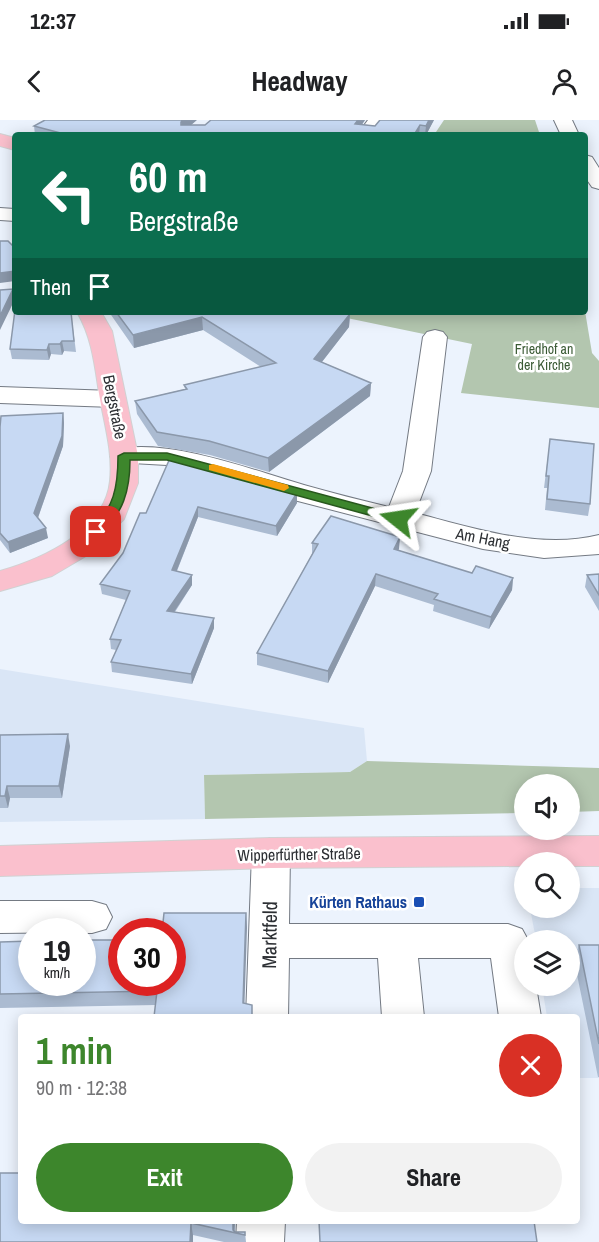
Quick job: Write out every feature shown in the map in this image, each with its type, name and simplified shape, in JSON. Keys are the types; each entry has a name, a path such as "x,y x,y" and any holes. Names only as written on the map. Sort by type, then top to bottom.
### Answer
{"main road":[{"name":"Bergstraße","path":"0,581 41,569 81,546 110,519 124,483 124,456 100,331 91,315"},
{"name":"Wipperfürther Straße","path":"0,861 271,853 599,851"}],"street":[{"path":"588,166 599,183"},
{"path":"398,519 417,471 435,337"},
{"path":"0,396 113,399"},
{"name":"Am Hang","path":"124,456 167,457 189,462 483,540 544,549 590,547 599,544"},
{"name":"Marktfeld","path":"267,1014 271,853"},
{"path":"0,917 92,917"},
{"path":"270,941 508,941 520,1014"},
{"path":"397,942 403,1014"},
{"path":"260,1242 261,1224"}],"shaded area":[{"path":"0,669 364,728 367,761 350,772 204,775 205,819 0,822"},
{"path":"580,888 599,888 599,1078 580,1078 580,1014 547,1014 544,996 580,996 580,930 534,930 532,918 580,918"}],"green space":[{"path":"444,120 535,120 539,132 436,132"},
{"name":"Friedhof an der Kirche","path":"332,315 586,315 592,353 599,361 599,408 461,393 472,344"},
{"path":"367,761 599,768 599,811 580,812 580,774 514,774 514,813 205,819 204,775 350,772"}],"building":[{"path":"45,120 183,120 181,125 205,125 211,120 358,120 355,124 375,126 380,120 429,120 426,126 420,125 416,132 57,132 34,126"},
{"path":"0,241 8,241 12,245 12,271 0,273"},
{"path":"12,289 0,316 0,290"},
{"path":"14,315 71,315 74,341 49,344 47,350 10,349"},
{"path":"118,315 349,315 314,359 371,383 268,458 209,441 157,432 135,401 187,389 184,385 276,363 202,317 133,335"},
{"path":"63,413 62,436 34,513 46,528 8,542 0,533 1,416"},
{"path":"550,439 594,444 590,504 547,499 549,476 546,476"},
{"path":"170,458 214,468 247,478 245,480 297,493 276,526 198,507 172,570 192,575 167,611 214,618 191,674 111,662 121,640 110,639 130,591 100,584 123,553 140,513 146,513"},
{"path":"331,516 400,537 394,549 472,573 476,566 513,578 491,617 434,599 438,594 376,574 328,671 257,653 318,544 312,543"},
{"path":"599,574 599,595 587,575"},
{"path":"68,734 59,786 7,786 5,796 0,796 0,735"},
{"path":"164,913 246,913 243,1003 252,1005 252,1014 154,1014 156,996 186,996 186,918 163,918"},
{"path":"96,940 108,940 108,992 96,992"},
{"path":"18,941 18,994 0,994 0,942"},
{"path":"580,945 599,945 599,1044 580,950"},
{"path":"0,1173 18,1173 18,1224 191,1224 190,1242 0,1242"},
{"path":"196,1224 233,1224 235,1232 245,1232 245,1235"},
{"path":"319,1224 534,1224 537,1242 320,1242"}],"slow traffic":[{"path":"213,467 284,488"}],"place":[{"name":"Kürten Rathaus","path":"419,902"}],"route":[{"path":"96,532 110,519 124,483 124,456 167,457 186,461 398,519"}]}
